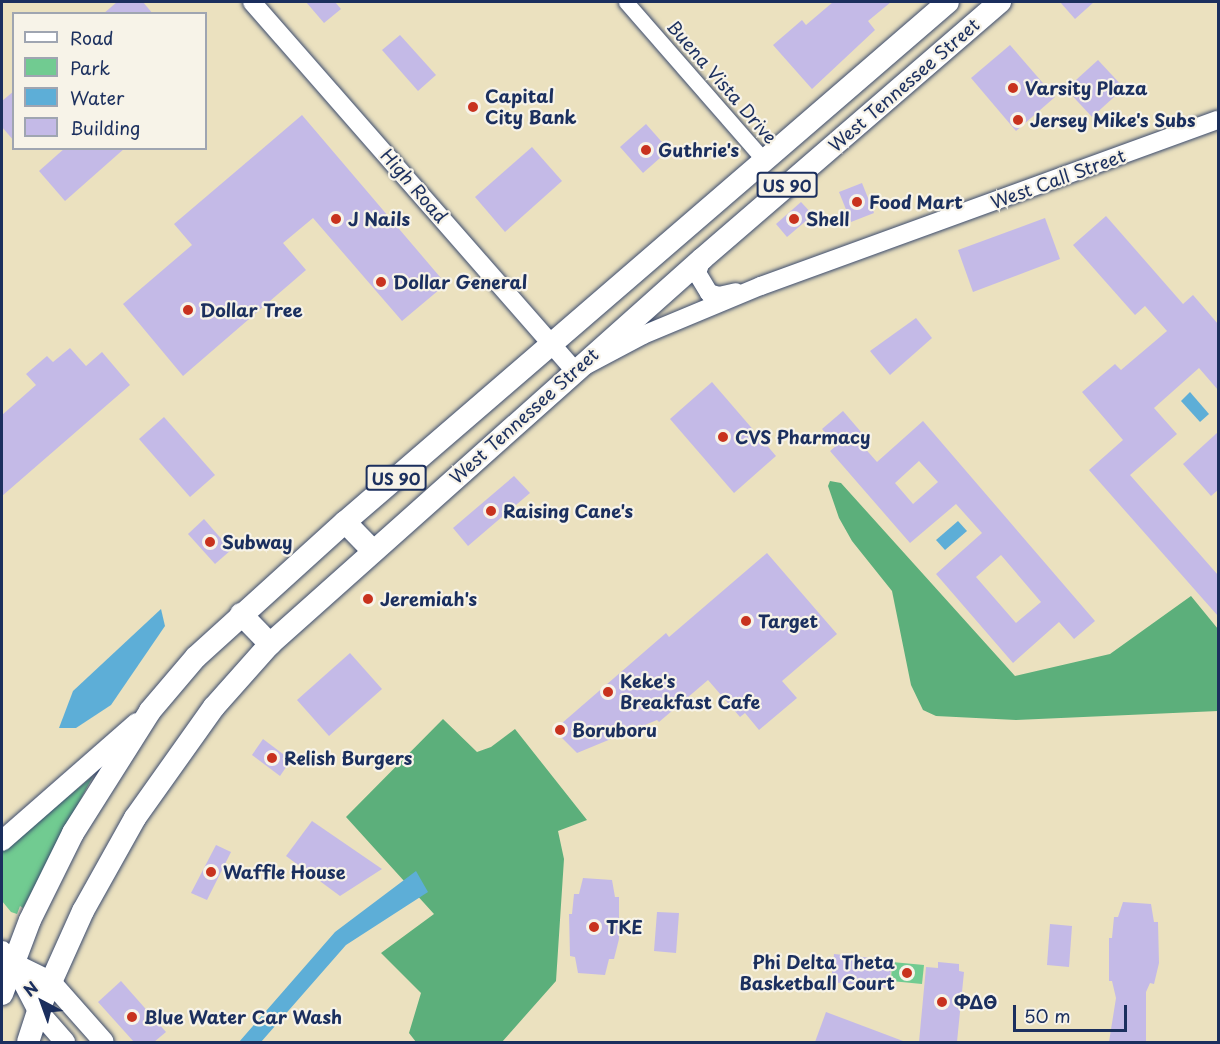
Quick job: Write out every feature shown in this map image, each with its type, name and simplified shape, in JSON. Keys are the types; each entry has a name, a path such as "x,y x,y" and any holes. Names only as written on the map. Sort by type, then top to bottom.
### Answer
{"main road":[{"name":"West Tennessee Street","path":"2,994 7,957 73,833 150,711 196,657 345,522 948,2"},
{"name":"West Tennessee Street","path":"28,1042 50,981 82,911 135,818 214,707 270,644 702,259 1000,2"},
{"path":"345,522 373,551"},
{"path":"241,614 270,644"},
{"path":"2,841 150,711"},
{"path":"7,957 50,981 104,1042"},
{"path":"7,957 38,1011 65,1042"}],"street":[{"name":"High Road","path":"252,2 575,371"},
{"name":"Buena Vista Drive","path":"626,2 765,160"},
{"name":"West Call Street","path":"575,371 643,335 761,286 1218,120"},
{"name":"West Call Street","path":"702,259 698,273 709,293 719,296 761,286"}],"green space":[{"path":"830,481 841,483 1015,676 1110,654 1191,596 1218,629 1218,711 1016,720 936,716 923,710 911,685 892,591 852,541 839,518 828,486"},
{"path":"443,719 477,752 491,747 515,729 587,820 558,831 564,859 556,981 502,1042 416,1042 409,1033 421,993 381,953 434,914 346,817"},
{"path":"93,776 23,908 20,906 17,914 11,912 2,901 2,851"},
{"name":"Phi Delta Theta Basketball Court","path":"892,962 924,965 922,984 891,981"}],"water":[{"path":"1190,392 1209,414 1200,422 1181,401"},
{"path":"958,521 967,531 945,550 936,540"},
{"path":"161,609 165,626 111,705 76,728 59,728 73,691"},
{"path":"416,871 428,892 346,945 261,1042 239,1042 335,932"}],"building":[{"path":"117,2 143,2 151,12 105,12"},
{"path":"306,2 335,2 341,9 324,23"},
{"path":"833,2 891,2 868,21 875,30 812,89 773,45 802,20 806,25"},
{"path":"1060,2 1094,2 1075,19"},
{"path":"400,35 436,75 418,91 382,50"},
{"name":"Varsity Plaza","path":"1010,45 1055,97 1016,131 971,78"},
{"path":"1098,60 1124,88 1092,117 1066,89"},
{"path":"12,93 12,139 2,127 2,101"},
{"path":"302,115 446,284 402,321 313,218 283,243 306,270 183,376 123,304 192,245 174,224"},
{"path":"646,124 669,150 643,173 620,147"},
{"path":"532,147 562,181 505,232 475,197"},
{"path":"63,150 123,150 65,201 39,171"},
{"name":"Food Mart","path":"862,183 874,213 851,222 839,192"},
{"name":"Shell","path":"801,202 813,215 787,237 776,224"},
{"path":"1106,216 1183,304 1193,295 1218,324 1218,390 1199,368 1154,408 1177,434 1130,475 1218,575 1218,616 1089,470 1123,440 1082,392 1115,364 1121,370 1167,331 1145,306 1135,315 1073,245"},
{"path":"1045,218 1060,259 973,292 958,250"},
{"path":"916,318 932,338 890,375 870,351"},
{"path":"70,348 86,366 102,352 130,385 2,496 2,415 36,385 26,374 47,356 53,362"},
{"name":"CVS Pharmacy","path":"712,382 776,456 734,493 670,419"},
{"path":"843,411 861,432 855,437 877,462 923,421 1095,621 1074,639 1059,622 1013,663 936,574 982,533 956,504 910,543 830,451 836,446 822,429","holes":["919,461 938,482 913,504 895,483","1001,555 1041,602 1016,623 976,577"]},
{"path":"164,417 215,475 190,497 139,439"},
{"path":"1218,432 1218,490 1211,496 1183,464"},
{"name":"Raising Cane's","path":"514,476 530,493 468,546 453,528"},
{"name":"Subway","path":"204,519 231,550 215,564 188,534"},
{"path":"767,553 837,634 782,681 797,698 759,730 745,713 740,717 708,680 659,722 657,720 577,753 554,730 666,633 669,637"},
{"path":"350,653 382,689 329,736 297,700"},
{"name":"Relish Burgers","path":"263,739 291,760 280,776 252,755"},
{"path":"312,821 382,869 340,896 286,856"},
{"name":"Waffle House","path":"216,845 231,852 207,900 191,893"},
{"name":"TKE","path":"583,878 612,880 615,897 619,897 619,939 614,959 609,959 605,975 578,973 575,957 570,956 569,914 572,914 574,894 579,894"},
{"path":"1123,902 1151,904 1154,922 1158,922 1159,963 1154,984 1150,983 1146,992 1146,1042 1109,1042 1116,998 1112,981 1109,981 1109,938 1112,938 1114,917 1118,917"},
{"name":"TKE","path":"657,912 679,913 676,953 654,951"},
{"path":"1050,924 1072,926 1069,967 1047,965"},
{"path":"834,954 892,960 889,988 831,982"},
{"name":"ΦΔΘ","path":"938,962 959,964 959,971 964,972 957,1042 919,1042 926,967 938,968"},
{"name":"Blue Water Car Wash","path":"121,981 166,1032 154,1042 134,1042 98,1002"},
{"path":"826,1012 903,1041 903,1042 815,1042"}],"place":[{"name":"Varsity Plaza","path":"1013,88"},
{"name":"Capital City Bank","path":"473,107"},
{"name":"Jersey Mike's Subs","path":"1018,120"},
{"name":"Guthrie's","path":"646,150"},
{"name":"Food Mart","path":"857,202"},
{"name":"J Nails","path":"336,219"},
{"name":"Shell","path":"794,219"},
{"name":"Dollar General","path":"381,282"},
{"name":"Dollar Tree","path":"188,310"},
{"name":"CVS Pharmacy","path":"723,437"},
{"name":"Raising Cane's","path":"491,511"},
{"name":"Subway","path":"210,542"},
{"name":"Jeremiah's","path":"368,599"},
{"name":"Target","path":"746,621"},
{"name":"Keke's Breakfast Cafe","path":"608,692"},
{"name":"Boruboru","path":"560,730"},
{"name":"Relish Burgers","path":"272,758"},
{"name":"Waffle House","path":"211,872"},
{"name":"TKE","path":"594,927"},
{"name":"Phi Delta Theta Basketball Court","path":"907,973"},
{"name":"ΦΔΘ","path":"942,1002"},
{"name":"Blue Water Car Wash","path":"132,1017"}]}
